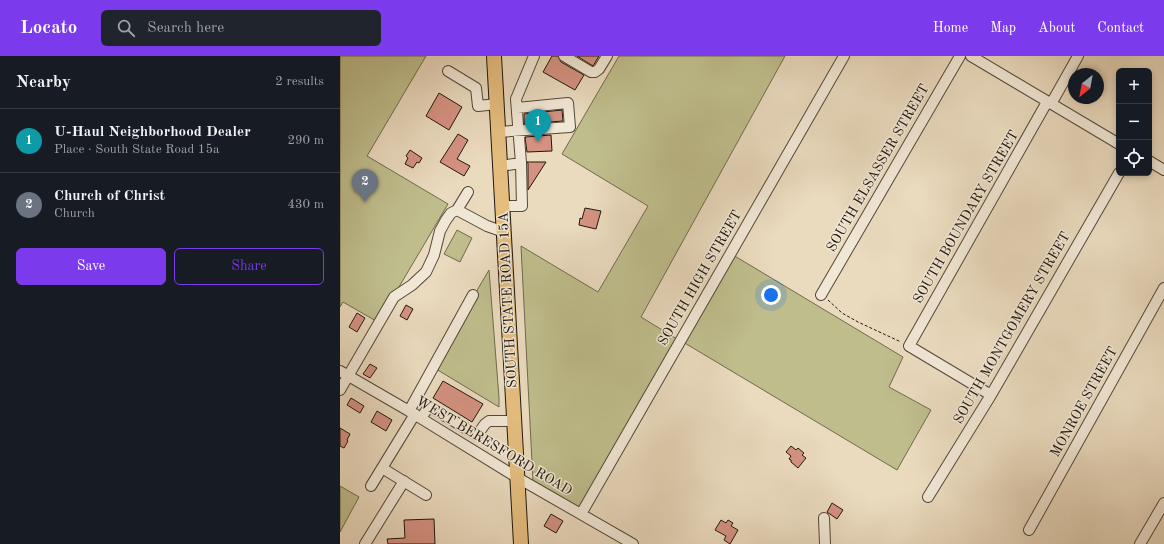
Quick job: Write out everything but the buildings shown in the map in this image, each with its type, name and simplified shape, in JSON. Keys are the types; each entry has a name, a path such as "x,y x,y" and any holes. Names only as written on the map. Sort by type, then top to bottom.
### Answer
{"highway":[{"name":"SOUTH STATE ROAD 15A","path":"494,56 521,544"}],"street":[{"path":"502,206 522,206 522,163 516,99 534,56"},
{"path":"564,56 591,72 595,72 599,69 607,56"},
{"name":"SOUTH HIGH STREET","path":"581,514 844,56"},
{"name":"SOUTH ELSASSER STREET","path":"821,295 960,56"},
{"path":"971,56 1116,142"},
{"name":"SOUTH BOUNDARY STREET","path":"909,346 1049,103 1078,56"},
{"path":"448,71 476,88 478,106 497,104"},
{"path":"498,132 570,127 568,103 517,108"},
{"path":"500,166 522,163"},
{"path":"1152,163 1164,170"},
{"name":"SOUTH MONTGOMERY STREET","path":"928,497 991,395 1117,176"},
{"path":"340,390 344,373 394,297 412,285 426,272 434,255 440,231 446,220 457,210 468,192"},
{"path":"457,210 487,226 504,232"},
{"name":"MONROE STREET","path":"1028,530 1164,288"},
{"path":"371,486 415,414 473,295"},
{"path":"909,346 991,395"},
{"name":"WEST BERESFORD ROAD","path":"344,373 415,414 518,478 633,544"},
{"path":"415,414 428,408 432,408 475,434"},
{"path":"467,447 475,434 477,435 489,421 514,421"},
{"path":"382,468 426,495"},
{"path":"365,544 404,481"},
{"path":"1140,544 1164,503"},
{"path":"824,518 825,544"}],"path":[{"path":"821,295 842,313 909,346"}],"shaded area":[{"path":"340,56 426,56 367,156 448,204 396,292 376,321 343,302 340,307"},
{"path":"619,56 785,56 641,317 677,339 580,509 533,482 521,246 598,292 648,206 562,154"},
{"path":"457,230 472,238 460,262 444,254"},
{"path":"733,255 903,357 889,387 931,410 897,470 683,342"},
{"path":"489,270 499,407 436,369 478,294 476,292"},
{"path":"340,486 359,497 340,532"}],"place":[{"name":"U-Haul Neighborhood Dealer","path":"538,142"},
{"name":"Church of Christ","path":"365,202"}]}
